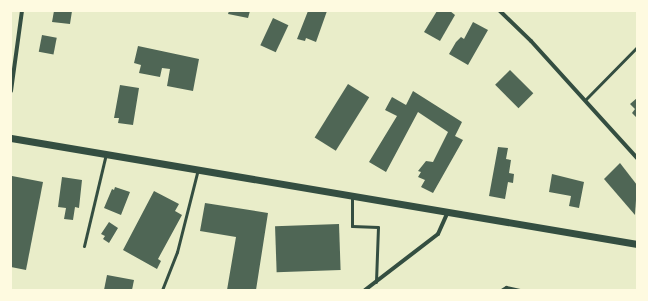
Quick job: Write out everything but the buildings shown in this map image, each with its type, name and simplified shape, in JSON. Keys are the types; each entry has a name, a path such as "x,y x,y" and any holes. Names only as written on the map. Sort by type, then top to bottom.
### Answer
{"street":[{"path":"11,90 22,11"},
{"path":"500,11 585,100 637,158"},
{"path":"11,138 637,244"},
{"path":"366,290 438,234 448,212"}],"lane":[{"path":"585,100 637,47"},
{"path":"84,246 106,154"},
{"path":"162,290 184,230 198,169"},
{"path":"352,196 352,226 378,227 376,282"},
{"path":"501,290 506,287 520,290"}]}
